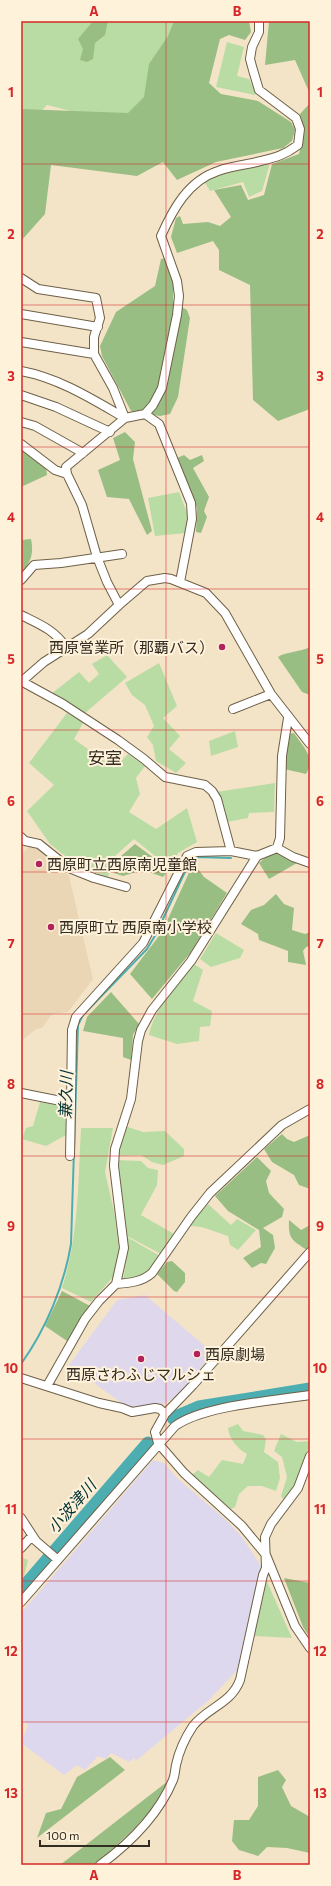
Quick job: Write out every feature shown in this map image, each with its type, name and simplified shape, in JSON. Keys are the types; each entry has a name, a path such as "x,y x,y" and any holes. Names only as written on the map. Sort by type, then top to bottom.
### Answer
{"street":[{"path":"119,605 107,582 97,557 82,505 67,474 66,467 125,418 145,414 153,405 162,388 177,315 179,296 177,280 161,236 168,220 189,188 198,181 217,171 285,155 298,145 300,129 296,118 259,90 252,70 250,59 252,47 259,32 259,21"},
{"path":"21,278 38,289 96,298 100,311 98,327 94,338 94,354 113,388 125,418"},
{"path":"21,314 98,327"},
{"path":"21,342 94,354"},
{"path":"21,371 41,375 70,387 125,418"},
{"path":"21,394 56,407 110,432"},
{"path":"145,414 159,424 191,503 192,519 180,582"},
{"path":"21,422 35,426 83,453"},
{"path":"21,444 55,470 67,474"},
{"path":"21,580 34,565 61,563 122,554"},
{"path":"231,851 217,800 212,791 206,785 165,777 118,740 63,704 21,681 44,662 88,634 119,605 148,581 165,578 180,582 206,593 225,613 271,694 288,718 310,744"},
{"path":"21,615 57,635 67,648"},
{"path":"233,709 271,694"},
{"path":"277,848 280,838 282,756 288,718"},
{"path":"21,837 25,841 38,844 69,868 94,878 126,887"},
{"path":"70,1156 72,1030 76,1017 143,943 187,856 196,852 231,851 257,856 277,848"},
{"path":"277,848 293,857 310,863"},
{"path":"48,1386 85,1320 99,1301 116,1284 124,1248 114,1166 115,1149 131,1099 138,1041 141,1030 152,1010 191,961 257,856"},
{"path":"21,1093 71,1103"},
{"path":"116,1284 130,1283 146,1279 152,1274 191,1217 210,1193 282,1125 310,1108"},
{"path":"310,1252 178,1405 166,1414 155,1432 158,1443 184,1473 242,1526 266,1555 295,1626 310,1648"},
{"path":"21,1378 132,1412 155,1408 160,1409 166,1414"},
{"path":"21,1602 56,1558 158,1443 175,1426 193,1416 244,1405 310,1395"},
{"path":"100,1865 126,1843 154,1813 170,1787 178,1756 186,1737 195,1724 226,1701 237,1688 240,1680 262,1575 266,1568 265,1537 271,1524 295,1493 310,1456"},
{"path":"21,1518 34,1538 56,1558"},
{"path":"21,1548 34,1538"}],"shaded area":[{"name":"西原町立 西原南小学校","path":"31,844 38,848 69,876 93,979 68,1012 52,1014 42,1028 36,1029 21,1041 21,855"},
{"name":"西原さわふじマルシェ","path":"145,1295 213,1353 179,1395 141,1417 69,1365 117,1300"},
{"path":"153,1460 164,1463 176,1477 227,1521 242,1537 261,1566 256,1595 239,1668 209,1700 136,1761 134,1758 129,1762 111,1753 106,1759 98,1756 85,1770 77,1765 64,1775 21,1743 28,1725 21,1719 21,1613"}],"green space":[{"path":"21,21 179,21 141,116 110,121 47,105 21,132"},
{"path":"93,21 108,21 105,35 95,43 93,59 87,62 80,60 83,49 78,39"},
{"path":"174,21 249,21 251,32 245,40 229,35 220,39 209,83 221,94 258,101 291,122 295,130 292,141 283,148 216,162 177,180 163,162 137,176 51,165 45,214 21,241 21,109 128,113 144,97 149,64 168,36"},
{"path":"269,21 310,21 310,94 295,60 265,65"},
{"path":"227,42 244,47 237,76 249,79 256,92 255,95 216,87"},
{"path":"310,103 310,409 278,421 253,400 250,285 219,270 219,250 213,241 177,253 171,237 176,218 180,216 183,224 208,222 220,226 231,217 214,190 241,185 248,200 264,195 272,164 299,154 305,130 300,114"},
{"path":"269,161 269,167 262,191 249,197 243,182 210,191 204,181 222,174"},
{"path":"165,258 173,280 173,302 187,310 190,318 178,397 170,414 160,416 131,411 102,356 100,346 116,312 155,286 161,259"},
{"path":"125,432 135,442 133,459 152,531 147,535 129,499 107,497 98,470 120,460 113,438"},
{"path":"21,448 46,467 47,475 21,487"},
{"path":"184,455 190,460 202,455 204,461 193,468 209,497 204,511 207,517 201,533 196,532 197,508 177,458"},
{"path":"179,492 188,515 186,533 155,536 148,498"},
{"path":"31,539 31,558 21,573 21,540"},
{"path":"310,647 310,695 302,692 278,657"},
{"path":"107,655 127,677 84,714 51,694 79,672 89,683 99,674 92,664"},
{"path":"159,663 177,706 163,718 180,736 169,749 186,763 176,773 156,761 153,745 147,737 154,726 145,705 132,695 125,683"},
{"path":"67,713 83,723 74,739 114,768 128,754 145,766 136,778 140,794 129,812 156,829 187,808 197,842 178,853 170,868 134,839 115,856 108,877 79,867 50,844 27,811 54,785 29,763"},
{"path":"235,731 238,747 211,756 209,741"},
{"path":"294,733 309,757 309,768 306,774 284,769 289,734"},
{"path":"275,783 274,812 249,813 248,818 227,822 221,799 216,792"},
{"path":"135,844 169,869 163,877 143,870 123,876 114,873 121,856"},
{"path":"275,853 281,854 297,863 269,879 259,863 267,856"},
{"path":"195,865 204,877 227,893 191,952 152,999 130,974 162,932 192,866"},
{"path":"276,894 284,904 294,908 292,930 305,934 310,932 310,946 306,947 303,951 306,965 288,962 288,951 259,940 258,934 241,924 251,910 264,905"},
{"path":"216,933 244,950 240,958 211,967 200,959"},
{"path":"194,964 203,970 193,1001 212,1011 210,1026 200,1027 199,1041 177,1044 149,1035 161,1006"},
{"path":"111,992 139,1024 133,1035 131,1060 123,1057 123,1038 83,1031 87,1017"},
{"path":"40,1102 65,1107 66,1135 46,1146 22,1139 26,1128 33,1126"},
{"path":"125,1126 143,1132 165,1131 184,1149 184,1156 163,1165 152,1162 141,1155 117,1156"},
{"path":"81,1128 113,1128 105,1172 114,1211 119,1249 113,1277 91,1302 62,1288 68,1268 75,1229"},
{"path":"282,1134 287,1139 294,1142 310,1135 310,1189 299,1185 294,1175 272,1162 264,1149"},
{"path":"257,1157 271,1171 266,1181 269,1193 284,1209 282,1217 263,1228 273,1235 275,1248 266,1264 261,1263 252,1268 243,1258 261,1247 259,1230 228,1211 215,1196"},
{"path":"117,1160 141,1161 148,1168 158,1170 157,1185 141,1215 174,1234 161,1254 127,1236 116,1166"},
{"path":"208,1204 231,1225 237,1219 256,1230 238,1250 230,1245 228,1236 204,1228 188,1226"},
{"path":"289,1220 301,1230 310,1225 310,1247 307,1250 294,1241 290,1235"},
{"path":"127,1237 160,1256 152,1267 144,1274 136,1278 123,1281 128,1249"},
{"path":"172,1261 185,1273 185,1282 177,1292 174,1291 157,1274 167,1262"},
{"path":"62,1291 92,1307 78,1324 67,1341 45,1326"},
{"path":"238,1424 243,1431 263,1435 266,1439 264,1452 278,1462 280,1478 276,1491 262,1486 248,1486 239,1494 235,1507 231,1509 192,1475 198,1470 209,1477 222,1460 243,1464 247,1454 234,1443 228,1428"},
{"path":"281,1434 297,1442 310,1441 310,1448 294,1488 283,1499 281,1496 287,1477 282,1457 274,1451"},
{"path":"21,1557 28,1560 24,1577 21,1581"},
{"path":"265,1577 292,1638 254,1636"},
{"path":"284,1578 310,1583 310,1638 303,1627"},
{"path":"110,1757 125,1770 37,1838 46,1813 61,1809 77,1777"},
{"path":"278,1770 286,1780 282,1787 291,1806 310,1817 310,1853 287,1848 267,1847 258,1856 239,1850 232,1841 234,1820 249,1820 258,1806 258,1777"},
{"path":"168,1781 152,1809 135,1828 95,1865 60,1865"}],"waterway":[{"name":"兼久川","path":"21,1364 30,1351 53,1307 64,1276 71,1244 78,1025 83,1015 147,949 156,934 190,861 197,857 231,858"},
{"name":"小波津川","path":"173,1418 199,1407 310,1389"},
{"name":"小波津川","path":"21,1590 148,1443"}],"place":[{"name":"西原営業所（那覇バス）","path":"222,647"},
{"name":"西原町立西原南児童館","path":"39,864"},
{"name":"西原町立 西原南小学校","path":"51,927"},
{"name":"西原劇場","path":"197,1354"},
{"name":"西原さわふじマルシェ","path":"141,1359"}],"district":[{"name":"安室","path":"105,757"}]}
